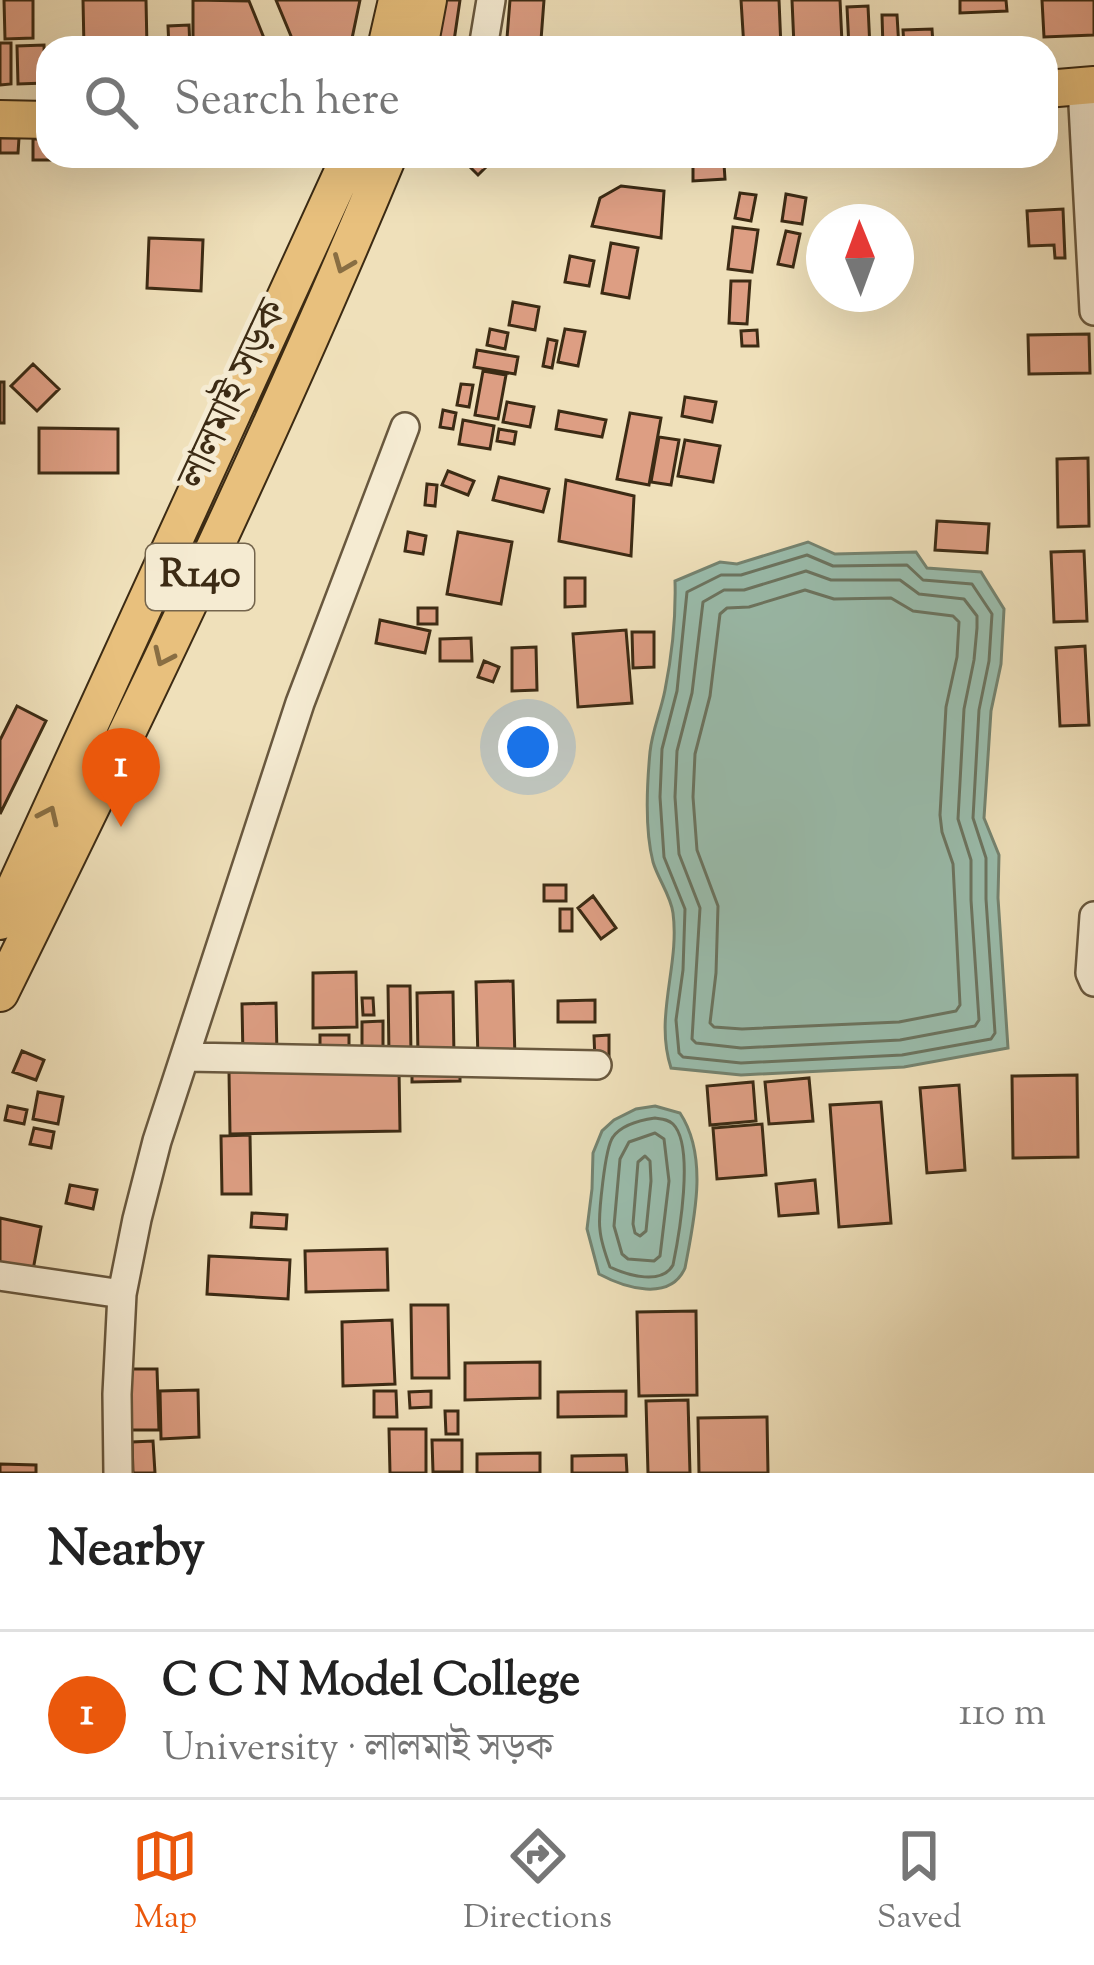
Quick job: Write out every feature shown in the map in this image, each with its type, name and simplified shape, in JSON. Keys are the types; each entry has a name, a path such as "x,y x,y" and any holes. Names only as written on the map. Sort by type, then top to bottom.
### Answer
{"main road":[{"path":"389,36 397,0"},
{"path":"420,36 428,0"},
{"path":"0,94 36,95"},
{"path":"0,119 36,120"},
{"name":"লালমাই সড়ক","path":"0,922 345,168"},
{"name":"লালমাই সড়ক","path":"0,992 127,734 331,294 383,168"},
{"path":"93,718 127,734"}],"street":[{"path":"484,36 491,0"},
{"path":"1074,87 1094,311"},
{"path":"118,1473 122,1294 158,1141 300,703 405,427"},
{"path":"1094,916 1090,973 1094,982"},
{"path":"186,1057 597,1065"},
{"path":"0,1276 122,1294"}],"water":[{"path":"808,542 835,554 916,552 927,568 981,572 1004,609 984,818 999,855 1008,1048 904,1067 741,1075 671,1068 665,1029 673,913 653,862 647,807 651,744 672,649 675,581 720,562 737,564"},
{"path":"655,1106 680,1113 689,1130 697,1189 685,1268 669,1285 646,1289 599,1274 587,1229 593,1153 602,1131 636,1109"}],"building":[{"path":"4,0 33,0 33,38 5,39"},
{"path":"83,0 146,0 147,36 84,36"},
{"path":"193,0 249,1 263,36 193,36"},
{"path":"276,0 360,0 352,36 291,36"},
{"path":"440,0 460,0 455,36 434,36"},
{"path":"510,0 544,0 541,36 507,36"},
{"path":"741,0 779,0 780,36 743,36"},
{"path":"792,0 840,0 842,36 794,36"},
{"path":"960,0 1006,0 1007,11 960,13"},
{"path":"1042,0 1094,0 1094,35 1044,36"},
{"path":"868,6 869,36 848,36 847,7"},
{"path":"882,15 897,15 898,36 883,36"},
{"path":"189,25 189,36 168,36 168,26"},
{"path":"932,29 932,36 903,36 903,30"},
{"path":"0,43 11,43 11,84 0,85"},
{"path":"36,45 36,83 18,84 17,46"},
{"path":"0,138 19,138 18,153 0,153"},
{"path":"693,168 724,168 725,179 693,181"},
{"path":"621,186 664,191 661,238 592,226 600,198"},
{"path":"740,193 756,195 751,221 735,218"},
{"path":"786,194 806,198 802,224 782,221"},
{"path":"1063,209 1065,258 1055,258 1054,245 1029,246 1027,211"},
{"path":"733,227 758,230 752,272 728,269"},
{"path":"786,231 800,234 793,267 778,264"},
{"path":"149,238 203,240 201,291 147,288"},
{"path":"611,243 638,248 629,298 602,293"},
{"path":"570,256 594,261 589,286 565,282"},
{"path":"731,281 750,281 747,324 729,323"},
{"path":"513,302 539,307 535,330 509,325"},
{"path":"490,329 508,333 505,349 487,345"},
{"path":"565,329 585,332 578,366 558,362"},
{"path":"757,330 758,346 742,346 741,331"},
{"path":"1089,334 1090,373 1029,374 1028,335"},
{"path":"548,339 557,341 552,368 543,366"},
{"path":"477,350 518,357 515,374 474,367"},
{"path":"33,364 59,389 37,411 11,386"},
{"path":"483,371 506,375 498,419 475,415"},
{"path":"0,382 4,382 4,423 0,423"},
{"path":"461,384 473,385 469,407 457,405"},
{"path":"685,397 716,402 712,422 682,416"},
{"path":"507,402 534,407 530,427 503,422"},
{"path":"443,410 456,413 453,429 440,427"},
{"path":"559,411 606,420 602,437 556,429"},
{"path":"630,413 661,418 649,485 617,479"},
{"path":"463,420 494,426 490,449 459,444"},
{"path":"39,428 118,429 118,473 39,473"},
{"path":"499,429 516,432 514,444 497,441"},
{"path":"659,437 679,440 671,485 651,482"},
{"path":"685,440 720,446 713,482 678,476"},
{"path":"1088,458 1089,526 1058,527 1057,459"},
{"path":"448,471 474,481 468,495 442,485"},
{"path":"499,477 549,489 543,512 493,500"},
{"path":"566,480 634,496 631,556 559,541"},
{"path":"427,484 437,485 435,506 425,505"},
{"path":"937,521 989,524 987,553 935,550"},
{"path":"408,532 426,536 423,554 405,551"},
{"path":"458,532 512,542 501,604 447,594"},
{"path":"1084,551 1087,621 1054,622 1051,552"},
{"path":"565,578 585,578 585,606 565,607"},
{"path":"418,608 437,608 437,624 418,624"},
{"path":"380,620 430,631 425,653 376,643"},
{"path":"626,630 632,703 578,707 573,634"},
{"path":"632,632 654,632 654,667 633,668"},
{"path":"471,638 472,661 440,661 440,639"},
{"path":"1085,646 1089,725 1060,726 1056,648"},
{"path":"536,647 537,690 512,691 512,648"},
{"path":"484,661 499,667 493,682 478,677"},
{"path":"17,706 46,721 0,814 0,740"},
{"path":"544,885 566,885 566,901 544,901"},
{"path":"593,896 616,928 601,939 578,908"},
{"path":"560,909 572,909 572,931 560,931"},
{"path":"356,972 357,1027 313,1028 313,973"},
{"path":"513,981 515,1059 478,1059 476,982"},
{"path":"388,986 410,986 411,1055 389,1055"},
{"path":"453,992 454,1057 418,1057 417,993"},
{"path":"362,998 373,998 374,1015 363,1015"},
{"path":"595,1000 595,1022 558,1022 558,1001"},
{"path":"276,1003 277,1056 243,1057 242,1004"},
{"path":"383,1021 383,1050 362,1051 362,1022"},
{"path":"320,1035 349,1035 349,1050 320,1050"},
{"path":"609,1035 609,1060 595,1061 594,1036"},
{"path":"22,1051 44,1060 36,1080 13,1072"},
{"path":"460,1066 460,1081 412,1082 412,1067"},
{"path":"399,1069 400,1131 230,1134 229,1072"},
{"path":"1077,1075 1078,1157 1013,1158 1012,1076"},
{"path":"809,1078 813,1121 769,1124 765,1082"},
{"path":"753,1082 756,1121 710,1125 707,1086"},
{"path":"959,1085 965,1170 927,1173 920,1088"},
{"path":"38,1092 63,1097 58,1124 33,1119"},
{"path":"881,1102 891,1223 839,1227 830,1105"},
{"path":"8,1106 27,1110 24,1124 5,1120"},
{"path":"762,1124 766,1175 717,1179 713,1128"},
{"path":"34,1128 54,1132 51,1148 30,1144"},
{"path":"250,1135 251,1194 222,1194 221,1136"},
{"path":"815,1180 818,1213 779,1216 776,1184"},
{"path":"70,1185 97,1190 93,1209 66,1203"},
{"path":"252,1213 287,1215 286,1229 251,1227"},
{"path":"0,1218 41,1227 33,1270 0,1263"},
{"path":"387,1249 388,1290 306,1292 305,1251"},
{"path":"209,1256 290,1260 288,1299 207,1294"},
{"path":"411,1305 448,1305 449,1378 412,1378"},
{"path":"696,1311 697,1395 639,1396 637,1312"},
{"path":"392,1320 395,1384 343,1386 342,1322"},
{"path":"540,1362 540,1398 465,1400 465,1363"},
{"path":"128,1369 157,1369 159,1430 130,1430"},
{"path":"198,1390 199,1437 161,1439 160,1391"},
{"path":"374,1391 396,1391 397,1417 374,1417"},
{"path":"431,1391 431,1407 410,1408 409,1392"},
{"path":"626,1391 626,1416 558,1417 558,1392"},
{"path":"688,1400 690,1473 648,1473 646,1401"},
{"path":"445,1411 458,1411 458,1434 446,1434"},
{"path":"767,1417 768,1473 699,1473 698,1418"},
{"path":"389,1429 426,1429 426,1473 390,1473"},
{"path":"432,1440 462,1440 462,1472 433,1472"},
{"path":"153,1441 155,1473 133,1473 132,1442"},
{"path":"540,1453 540,1473 477,1473 477,1454"},
{"path":"626,1455 627,1473 572,1473 572,1456"},
{"path":"0,1464 36,1465 36,1473 0,1473"}],"place":[{"name":"C C N Model College","path":"121,827"}]}
